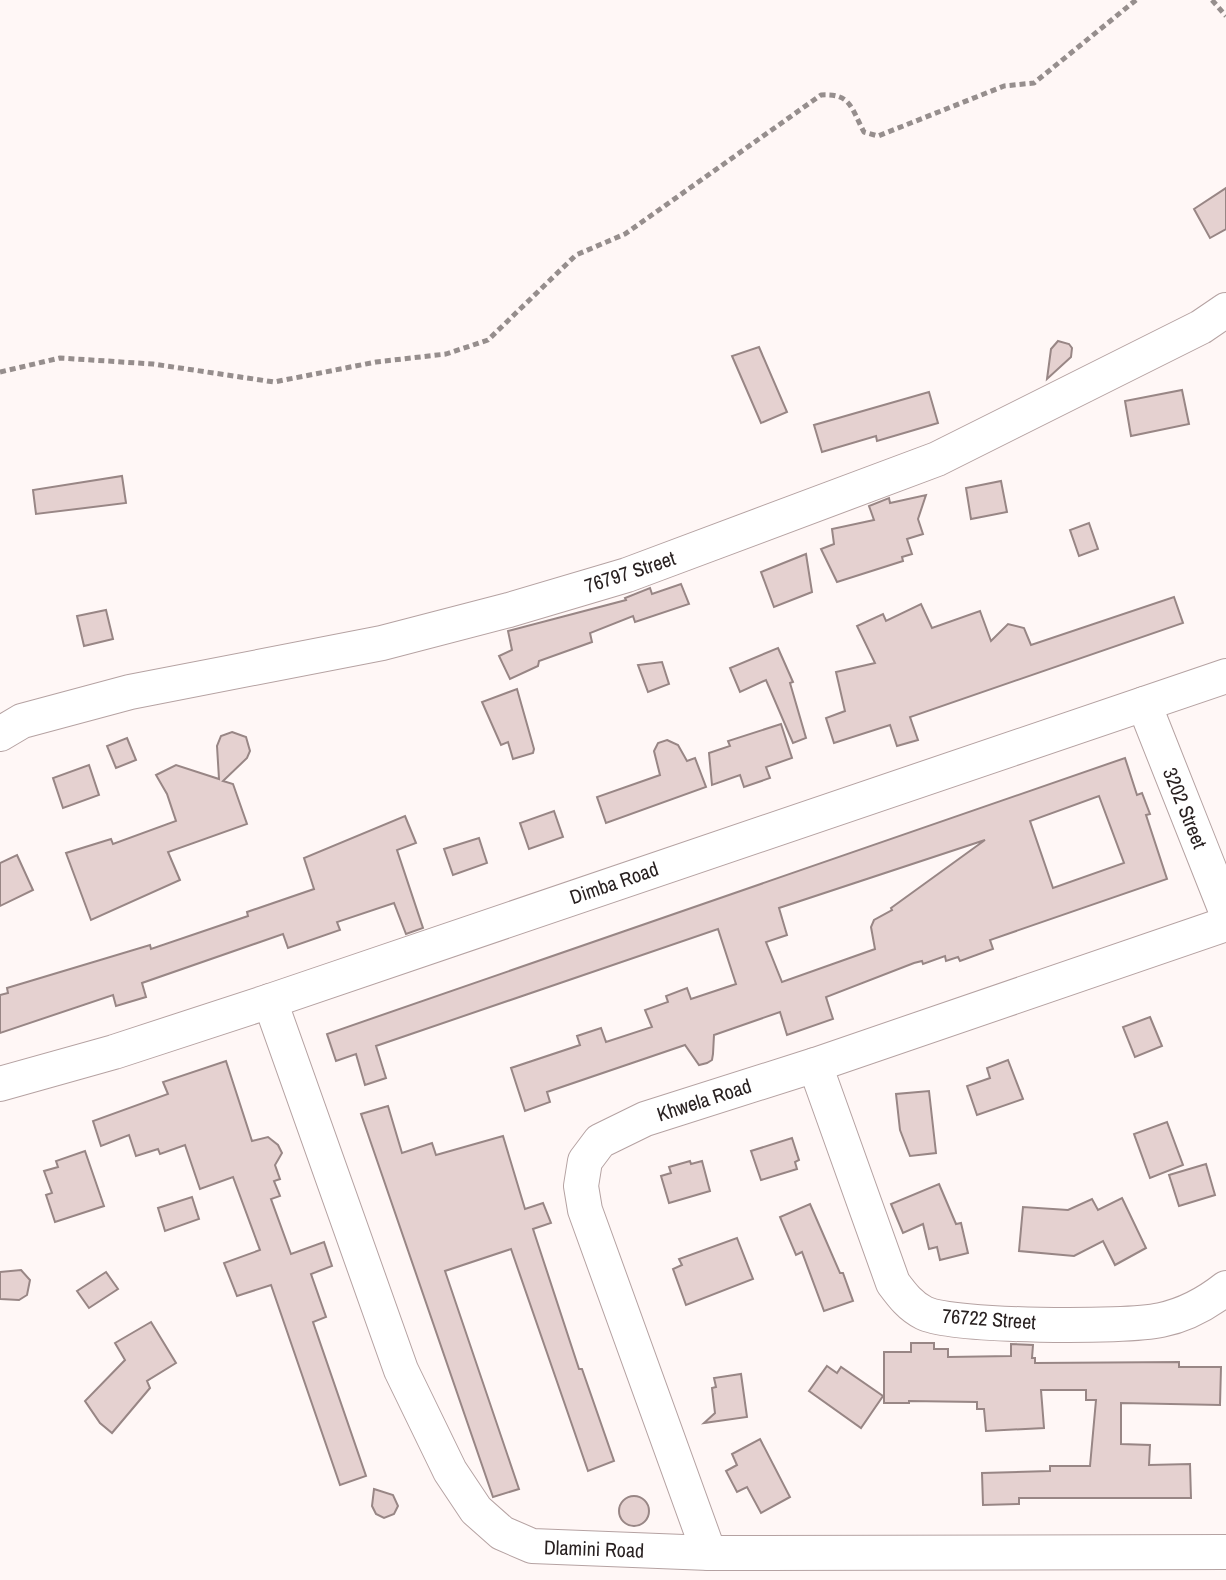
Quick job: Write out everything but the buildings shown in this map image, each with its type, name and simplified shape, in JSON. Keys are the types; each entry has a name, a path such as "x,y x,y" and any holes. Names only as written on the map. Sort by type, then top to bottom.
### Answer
{"street":[{"name":"76797 Street","path":"0,734 22,721 130,692 382,643 627,575 937,459 1201,327 1226,310"},
{"name":"Dimba Road","path":"0,1084 114,1052 270,1001 1226,676"},
{"name":"3202 Street","path":"1144,704 1226,911"},
{"name":"Khwela Road","path":"709,1553 585,1210 581,1186 585,1161 600,1141 645,1119 815,1065 1226,924"},
{"name":"Dlamini Road","path":"270,1001 401,1370 450,1471 476,1510 502,1533 532,1546 709,1553 1226,1552"},
{"name":"76722 Street","path":"815,1065 893,1283 907,1302 926,1314 959,1322 1137,1323 1161,1320 1192,1310 1226,1288"}],"path":[{"path":"0,372 60,358 153,364 274,382 376,362 446,354 488,340 576,255 625,234 821,95 836,94 846,98 864,132 878,136 1004,86 1034,83 1136,0"},
{"path":"1212,0 1226,16"}]}
